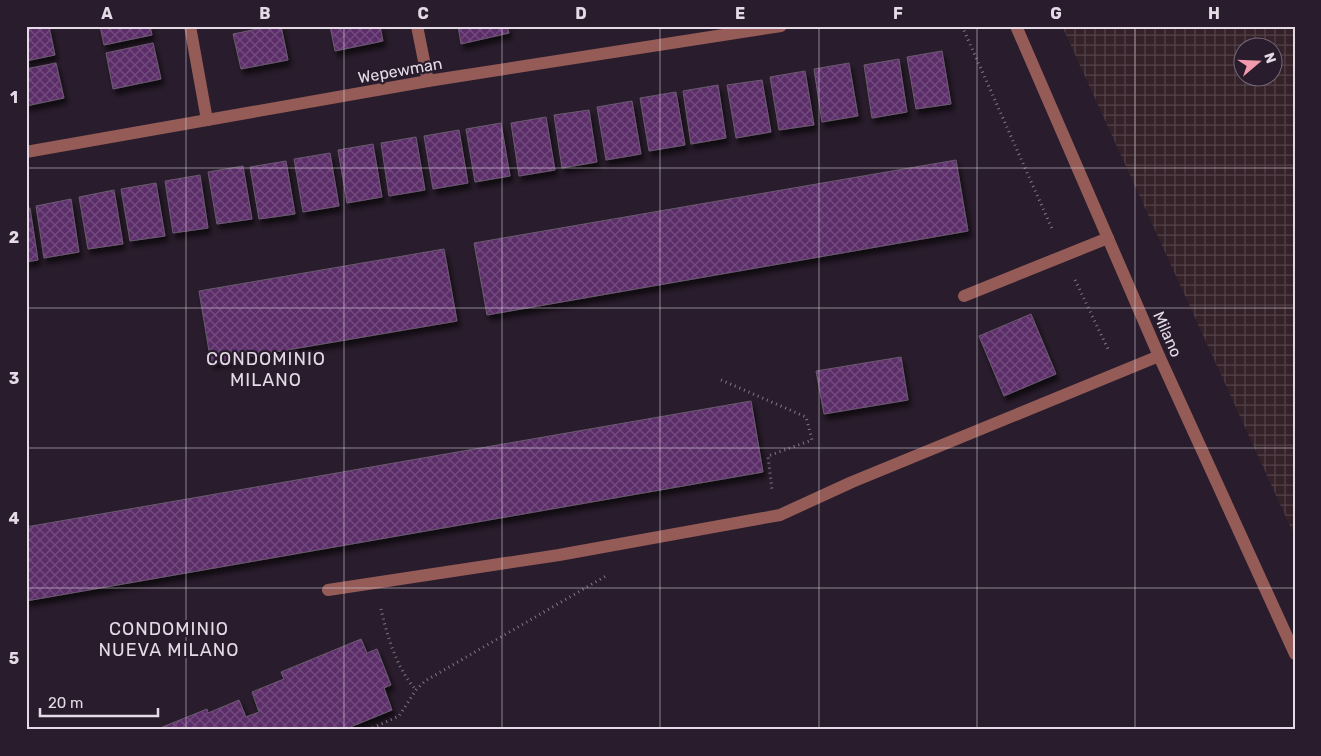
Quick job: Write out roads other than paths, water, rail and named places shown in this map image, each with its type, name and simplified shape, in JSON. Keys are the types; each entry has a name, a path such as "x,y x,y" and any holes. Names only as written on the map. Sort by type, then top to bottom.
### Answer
{"street":[{"path":"190,26 207,120"},
{"path":"417,26 428,81"},
{"name":"Wepewman","path":"26,152 428,81 781,26"},
{"name":"Milano","path":"1016,26 1159,356 1295,654"},
{"path":"964,296 1108,238"},
{"path":"328,590 559,555 780,515 852,482 1159,356"}],"district":[{"name":"CONDOMINIO MILANO","path":"266,369"},
{"name":"CONDOMINIO NUEVA MILANO","path":"169,639"}]}
